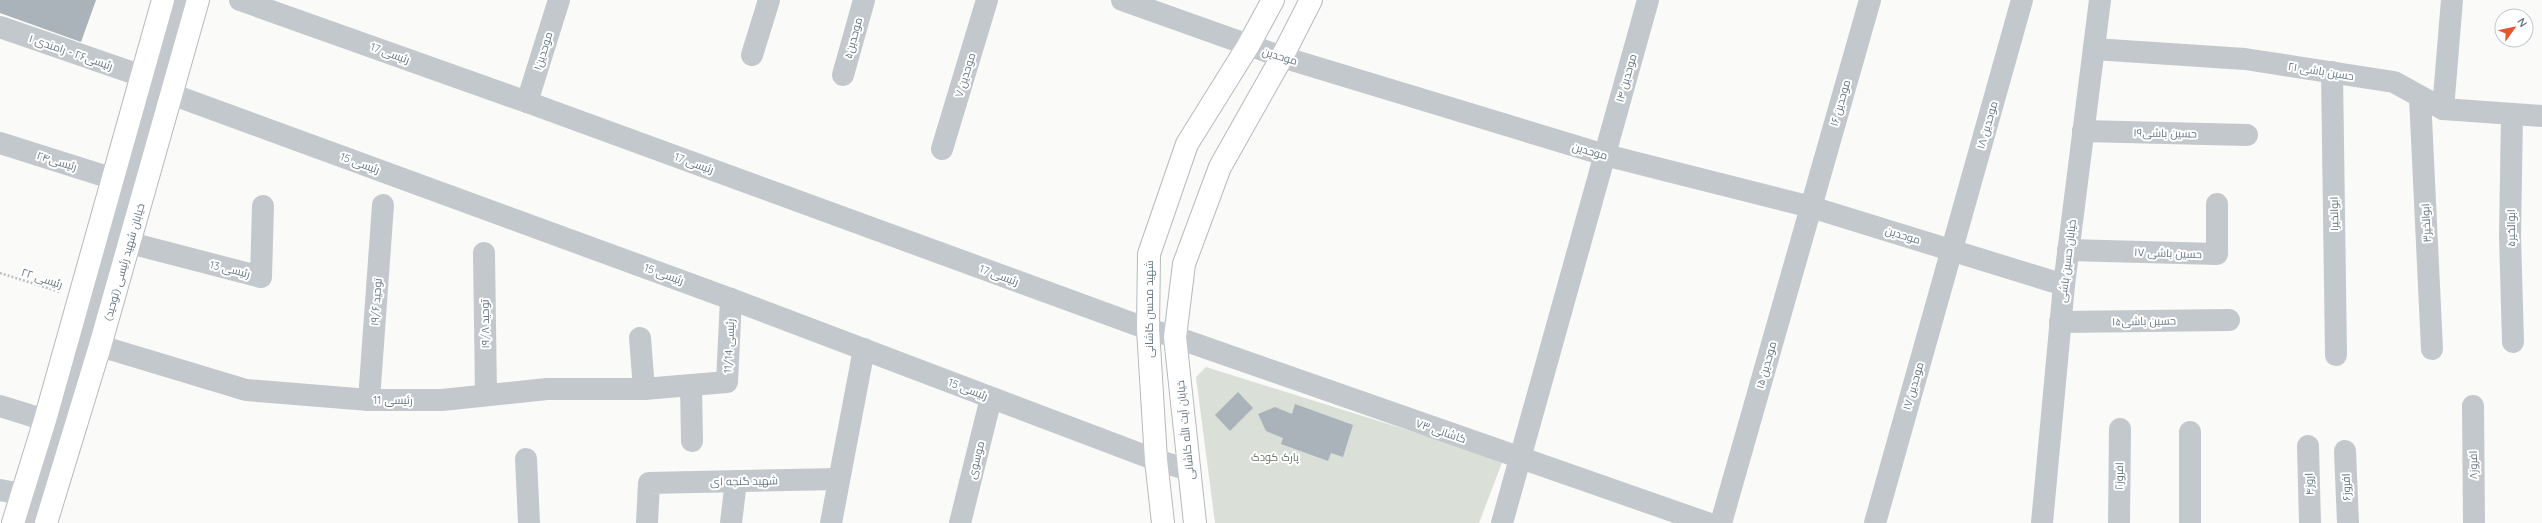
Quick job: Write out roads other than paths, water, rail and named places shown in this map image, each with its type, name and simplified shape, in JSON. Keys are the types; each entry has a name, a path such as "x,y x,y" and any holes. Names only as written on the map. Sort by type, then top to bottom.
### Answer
{"main road":[{"path":"13,523 45,420 114,179 163,0"},
{"name":"خیابان شهید رئیسی (توحید)","path":"46,523 130,243 198,0"},
{"name":"شهید محسن کاشانی","path":"1163,523 1156,460 1148,329 1149,254 1187,144 1248,46 1273,0"},
{"path":"1176,337 1184,264 1220,167 1282,57 1311,0"},
{"name":"خیابان آیت الله کاشانی","path":"1176,337 1195,523"}],"street":[{"path":"30,523 178,0"},
{"name":"رئیسی 17","path":"240,0 527,102 1148,329 1176,337"},
{"name":"موحدین۱","path":"527,102 559,0"},
{"path":"752,55 768,0"},
{"name":"موحدین۵","path":"843,75 864,0"},
{"name":"موحدین ۷","path":"942,149 987,0"},
{"name":"موحدین","path":"1122,0 1150,4 1248,46 1282,57 1604,155 1811,207 2064,285"},
{"name":"موحدین ۱۴","path":"1502,523 1648,0"},
{"name":"موحدین ۱۶","path":"1811,207 1870,0"},
{"name":"موحدین ۱۸","path":"1952,250 2022,0"},
{"name":"خیابان حسین باشی","path":"2042,523 2064,285 2100,0"},
{"path":"2443,109 2452,0"},
{"name":"رئیسی۲۶ - رامندی ۱","path":"0,27 142,76"},
{"name":"حسین باشی ۲۱","path":"2094,49 2246,59 2394,82 2443,109 2542,116"},
{"name":"ابوالخیر۱","path":"2332,72 2336,355"},
{"name":"رئیسی 15","path":"171,94 731,299 1156,460 1189,470"},
{"name":"ابوالخیر۳","path":"2420,96 2432,349"},
{"name":"ابوالخیر۵","path":"2512,114 2510,236 2513,342"},
{"name":"حسین باشی۱۹","path":"2083,131 2247,135"},
{"name":"رئیسی۲۴","path":"0,143 114,179"},
{"name":"حسین باشی ۱۷","path":"2068,250 2217,254 2217,204"},
{"name":"توحید ۱۹/۶","path":"369,400 383,205"},
{"name":"رئیسی 13","path":"130,243 262,277 263,206"},
{"name":"موحدین ۱۵","path":"1721,523 1811,207"},
{"name":"موحدین ۱۷","path":"1875,523 1952,250"},
{"name":"توحید ۱۹/۸","path":"484,253 486,395"},
{"name":"رئیسی 11/14","path":"691,385 727,382 731,299"},
{"name":"حسین باشی۱۵","path":"2060,322 2229,320"},
{"name":"کاشانی ۷۳","path":"1176,337 1520,459 1707,523"},
{"path":"640,338 644,389"},
{"name":"رئیسی 11","path":"100,346 246,390 369,400 442,400 547,389 644,389 691,385"},
{"path":"831,523 864,349"},
{"path":"691,385 692,440"},
{"name":"موسوی","path":"960,523 991,398"},
{"path":"0,406 45,420"},
{"name":"افروز۸","path":"2472,406 2474,523"},
{"name":"افروز۲","path":"2119,523 2120,429"},
{"path":"2190,432 2190,523"},
{"name":"اروز۴","path":"2308,446 2310,523"},
{"name":"افروز۶","path":"2345,451 2348,523"},
{"path":"526,459 529,523"},
{"name":"شهید گنجه ای","path":"647,523 650,483 839,479"},
{"path":"731,523 736,481"},
{"path":"0,490 22,494"}],"park label":[{"name":"پارک کودک","path":"1275,457"}]}
